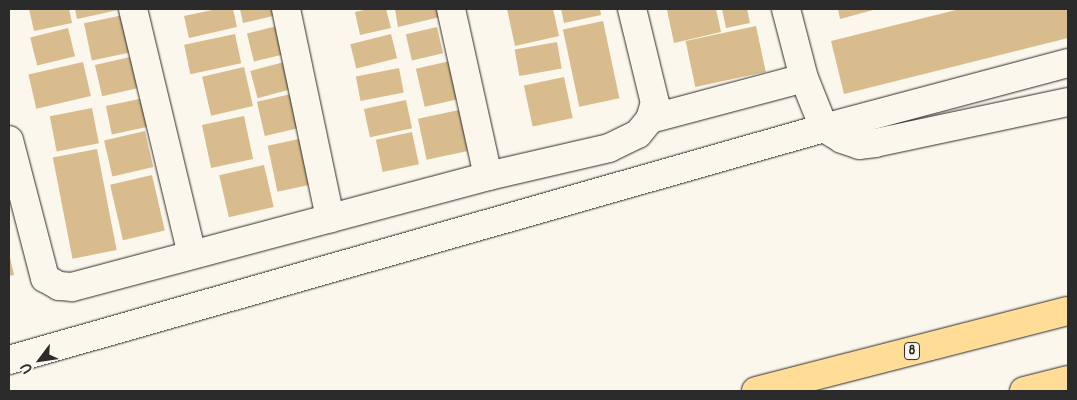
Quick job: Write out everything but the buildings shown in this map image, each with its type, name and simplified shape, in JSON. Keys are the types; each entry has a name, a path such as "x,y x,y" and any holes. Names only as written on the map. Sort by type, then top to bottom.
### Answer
{"highway":[{"name":"8","path":"756,391 1068,311"},
{"path":"1024,391 1068,380"}],"street":[{"path":"133,9 192,254"},
{"path":"286,9 330,218"},
{"path":"451,9 488,176"},
{"path":"9,140 45,278 59,286 72,286 488,176 609,148 638,134 650,119 655,103 632,9"},
{"path":"786,9 804,78 824,128 859,145 1068,102"},
{"path":"9,360 824,128 1068,63"},
{"path":"650,119 804,78"}]}
